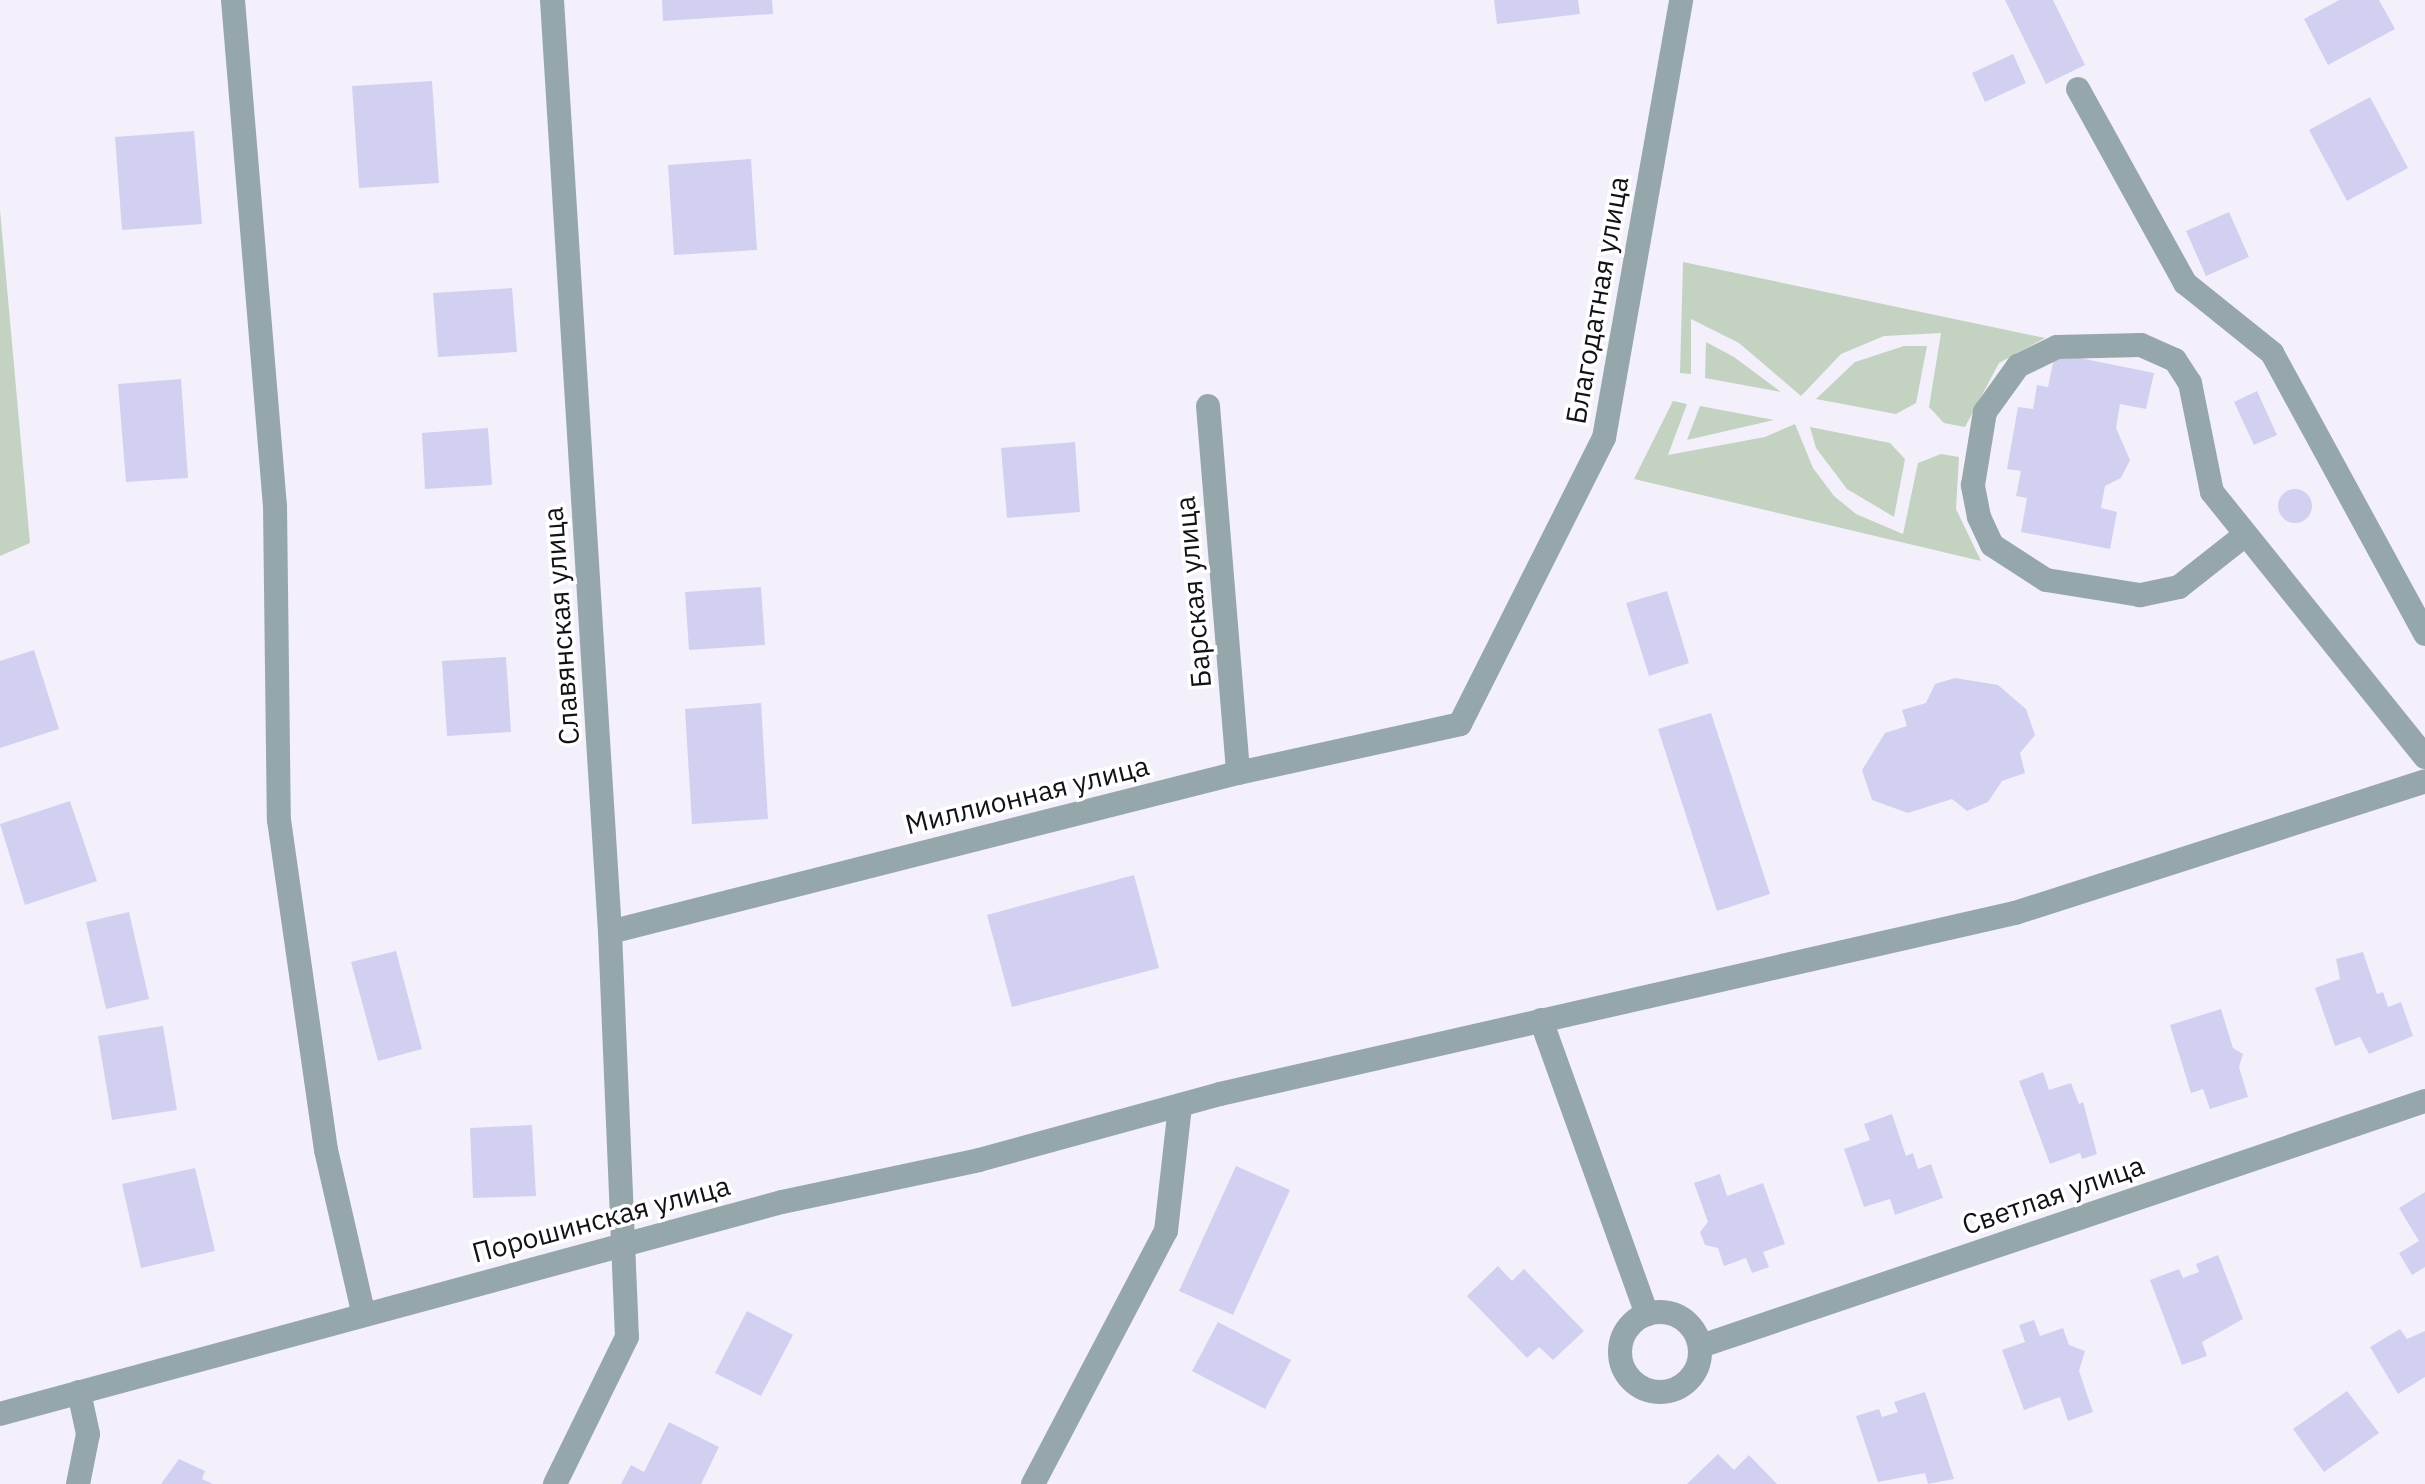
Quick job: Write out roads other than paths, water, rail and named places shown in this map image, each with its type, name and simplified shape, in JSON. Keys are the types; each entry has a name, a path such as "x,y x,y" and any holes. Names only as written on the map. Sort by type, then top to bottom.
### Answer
{"street":[{"path":"233,0 275,506 279,820 326,1150 363,1312"},
{"name":"Славянская улица","path":"552,0 610,932 627,1337 555,1484"},
{"name":"Благодатная улица","path":"1460,724 1604,438 1681,0"},
{"path":"2078,89 2185,283 2272,353 2425,634"},
{"path":"2245,535 2179,587 2140,595 2046,580 1992,545 1979,517 1973,485 1985,412 2018,366 2057,347 2141,345 2175,360 2190,383 2212,492 2425,757"},
{"name":"Барская улица","path":"1208,406 1238,773"},
{"name":"Миллионная улица","path":"610,932 1238,773 1460,724"},
{"name":"Порошинская улица","path":"0,1414 363,1312 624,1248 782,1202 1180,1107 1220,1094 2015,913 2425,781"},
{"path":"1541,1020 1647,1314"},
{"name":"Светлая улица","path":"1701,1346 2425,1101"},
{"path":"1033,1484 1166,1231 1180,1107"},
{"path":"1647,1314 1678,1316 1701,1346 1688,1383 1664,1393 1639,1387 1620,1354 1625,1331 1647,1314"},
{"path":"78,1484 88,1434 79,1392"}]}
